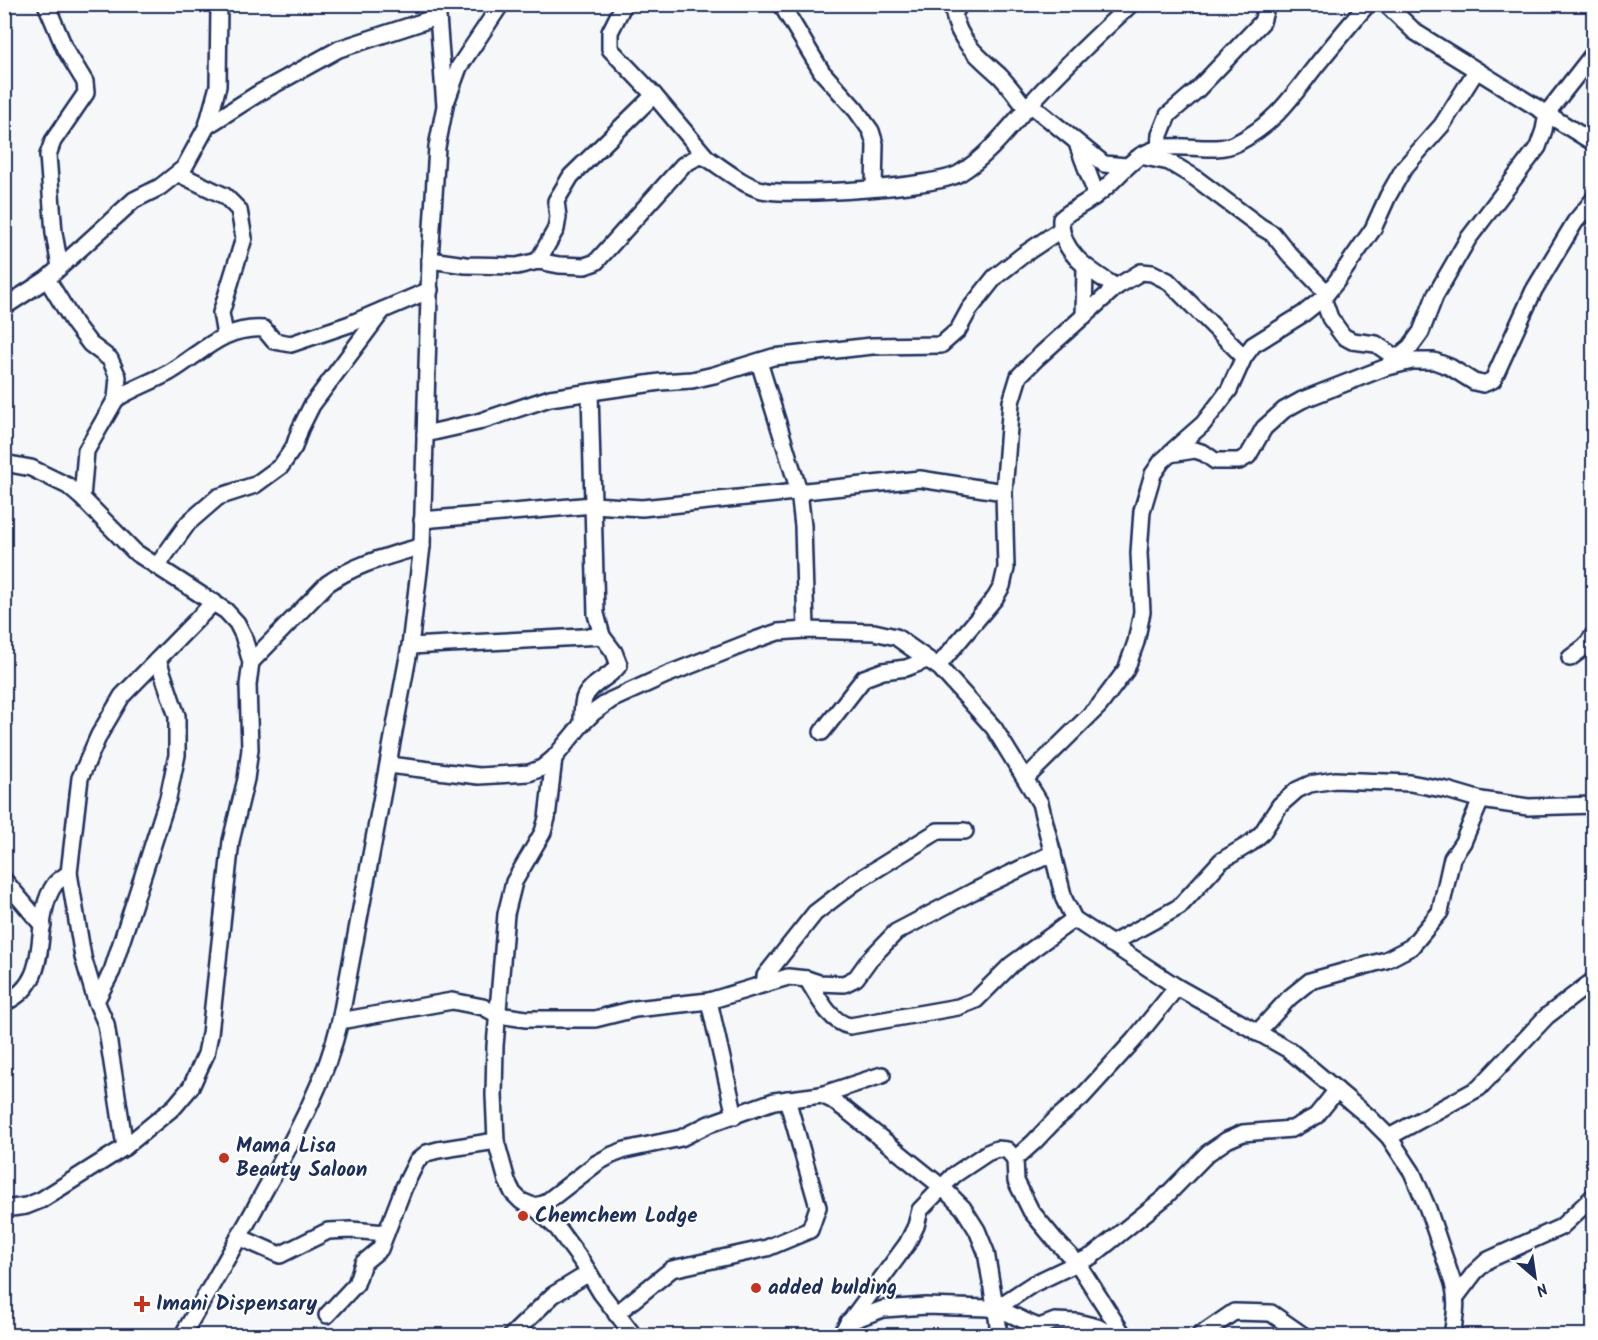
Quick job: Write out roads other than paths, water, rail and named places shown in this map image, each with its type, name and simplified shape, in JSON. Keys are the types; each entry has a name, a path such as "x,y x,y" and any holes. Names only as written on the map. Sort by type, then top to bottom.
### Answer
{"street":[{"path":"46,4 65,49 85,82 86,93 53,141 48,155 54,232 60,267"},
{"path":"182,1335 294,1138 332,1054 340,1021 410,646 422,546 430,260 437,147 445,106 459,67 501,4"},
{"path":"624,4 610,32 610,49 654,95 707,159"},
{"path":"781,4 822,72 856,110 871,131 874,144 874,188"},
{"path":"960,4 954,14 966,43 1028,106 1104,164 1126,166"},
{"path":"430,260 466,265 517,266 538,261 559,266 585,266 596,262 683,165 699,156 749,184 772,192 874,188 930,183 957,176 976,162 1028,106 1131,4"},
{"path":"1159,148 1160,135 1168,115 1197,90 1238,45 1258,27 1265,15 1267,4"},
{"path":"1116,287 1085,268 1064,242 1060,230 1061,219 1094,197 1126,166 1140,156 1159,148 1187,146 1215,148 1236,144 1262,126 1283,110 1368,4"},
{"path":"1386,4 1415,32 1593,143"},
{"path":"4,307 47,279 134,200 179,174 190,159 207,126 218,86 220,5"},
{"path":"207,126 259,93 339,49 437,11 445,106"},
{"path":"1384,368 1410,348 1421,332 1435,296 1468,239 1538,147 1547,113 1593,53"},
{"path":"1026,778 1099,706 1126,670 1136,642 1142,612 1140,553 1142,511 1153,474 1162,461 1197,429 1229,390 1244,357 1253,345 1303,314 1325,296 1373,229 1388,195 1404,168 1442,125 1476,71"},
{"path":"538,261 556,229 558,217 556,201 571,176 654,95"},
{"path":"1077,143 1088,170 1094,197"},
{"path":"1140,156 1169,162 1194,177 1261,228 1274,234 1325,296 1335,327 1343,336 1352,341 1376,344 1396,358"},
{"path":"179,174 225,196 239,210 244,238 221,313 225,335"},
{"path":"1170,454 1187,450 1204,453 1215,461 1239,461 1248,456 1264,428 1284,410 1302,400 1384,368 1412,361 1434,361 1450,367 1474,382 1483,384 1493,380 1534,290 1575,222 1593,199"},
{"path":"424,434 478,422 550,398 660,382 692,380 773,357 872,346 940,345 958,330 969,310 995,277 1060,230"},
{"path":"1084,316 1085,268"},
{"path":"822,732 864,678 883,671 933,663 1002,586 1006,557 1004,492 1011,402 1019,376 1116,287 1141,272 1152,273 1168,281 1244,357"},
{"path":"47,279 90,344 110,359 116,368 118,377 116,399 86,451 82,498"},
{"path":"116,399 167,374 225,335 264,329 274,341 291,344 430,290"},
{"path":"157,566 188,523 219,497 255,485 281,466 294,447 312,405 383,310"},
{"path":"759,362 798,491 802,526 806,630"},
{"path":"582,724 584,700 589,691 620,665 602,636 596,614 590,392"},
{"path":"1197,429 1204,453"},
{"path":"4,463 31,468 68,486 135,552 214,602 237,623 251,662 248,686 250,748 246,779 231,841 210,1034 206,1054 192,1087 175,1106 125,1147 78,1178 41,1200 26,1206 4,1209"},
{"path":"422,520 593,505 642,508 920,479 1004,492"},
{"path":"251,662 327,584 341,574 358,566 422,546"},
{"path":"125,1147 106,1024 96,1001 83,957 69,873 80,778 99,735 122,696 214,602"},
{"path":"388,765 479,776 529,773 542,768 554,758 582,724 611,700 666,675 778,632 806,630 874,632 896,638 933,663 994,728 1026,778 1040,803 1064,899 1074,919 1177,987 1289,1050 1389,1137 1420,1189 1456,1297 1457,1310 1452,1335"},
{"path":"1570,658 1586,646 1593,634"},
{"path":"410,646 602,636"},
{"path":"96,1001 112,971 168,798 177,755 177,716 158,660"},
{"path":"554,758 547,818 543,832 514,882 508,903 494,1085 496,1142 507,1181 513,1193 521,1201 533,1206 558,1229 616,1314 634,1335"},
{"path":"1111,944 1188,899 1221,861 1251,843 1262,833 1280,805 1297,790 1310,784 1344,780 1410,783 1447,790 1481,800 1528,807 1593,805"},
{"path":"1257,1033 1288,998 1310,981 1386,960 1411,947 1440,912 1452,858 1463,842 1481,800"},
{"path":"765,983 765,976 815,913 854,883 938,831 965,831"},
{"path":"340,1021 452,1001 483,1007 498,1015 526,1019 595,1019 635,1009 709,1001 788,977 819,983 844,984 856,978 869,960 896,932 1053,853"},
{"path":"4,1003 21,993 32,980 38,962 48,900 55,884 69,873"},
{"path":"4,880 43,926"},
{"path":"807,979 826,1009 845,1025 866,1024 958,1007 976,1000 1011,965 1074,919"},
{"path":"1389,1137 1479,1088 1547,1016 1593,980"},
{"path":"1015,1159 1082,1097 1134,1040 1177,987"},
{"path":"709,1001 735,1116"},
{"path":"533,1206 544,1204 597,1162 625,1150 681,1138 709,1124 774,1101 821,1095 882,1075"},
{"path":"995,1309 1033,1284 1092,1256 1156,1204 1208,1153 1227,1140 1242,1133 1292,1129 1316,1116 1337,1090"},
{"path":"821,1095 846,1110 943,1188 963,1208 983,1242 989,1263 998,1335"},
{"path":"616,1314 672,1269 767,1248 810,1230 818,1208 787,1099"},
{"path":"327,1315 356,1284 363,1263 380,1249 404,1187 417,1161 427,1153 456,1146 496,1142"},
{"path":"839,1335 907,1244 916,1226 920,1210 954,1175 997,1149 1007,1150 1015,1159 1016,1181 1031,1211 1078,1264 1124,1335"},
{"path":"1456,1297 1475,1272 1488,1260 1561,1227 1593,1196"},
{"path":"239,1237 280,1255 328,1231 386,1233"},
{"path":"511,1335 553,1295 589,1273"},
{"path":"848,1322 883,1310 926,1306 995,1309 1039,1327 1055,1321 1077,1322 1115,1335"},
{"path":"1199,1335 1234,1312 1271,1313 1304,1335"}],"place":[{"name":"Mama Lisa Beauty Saloon","path":"224,1158"},
{"name":"Chemchem Lodge","path":"523,1216"},
{"name":"added bulding","path":"756,1288"},
{"name":"Imani Dispensary","path":"142,1304"}]}
